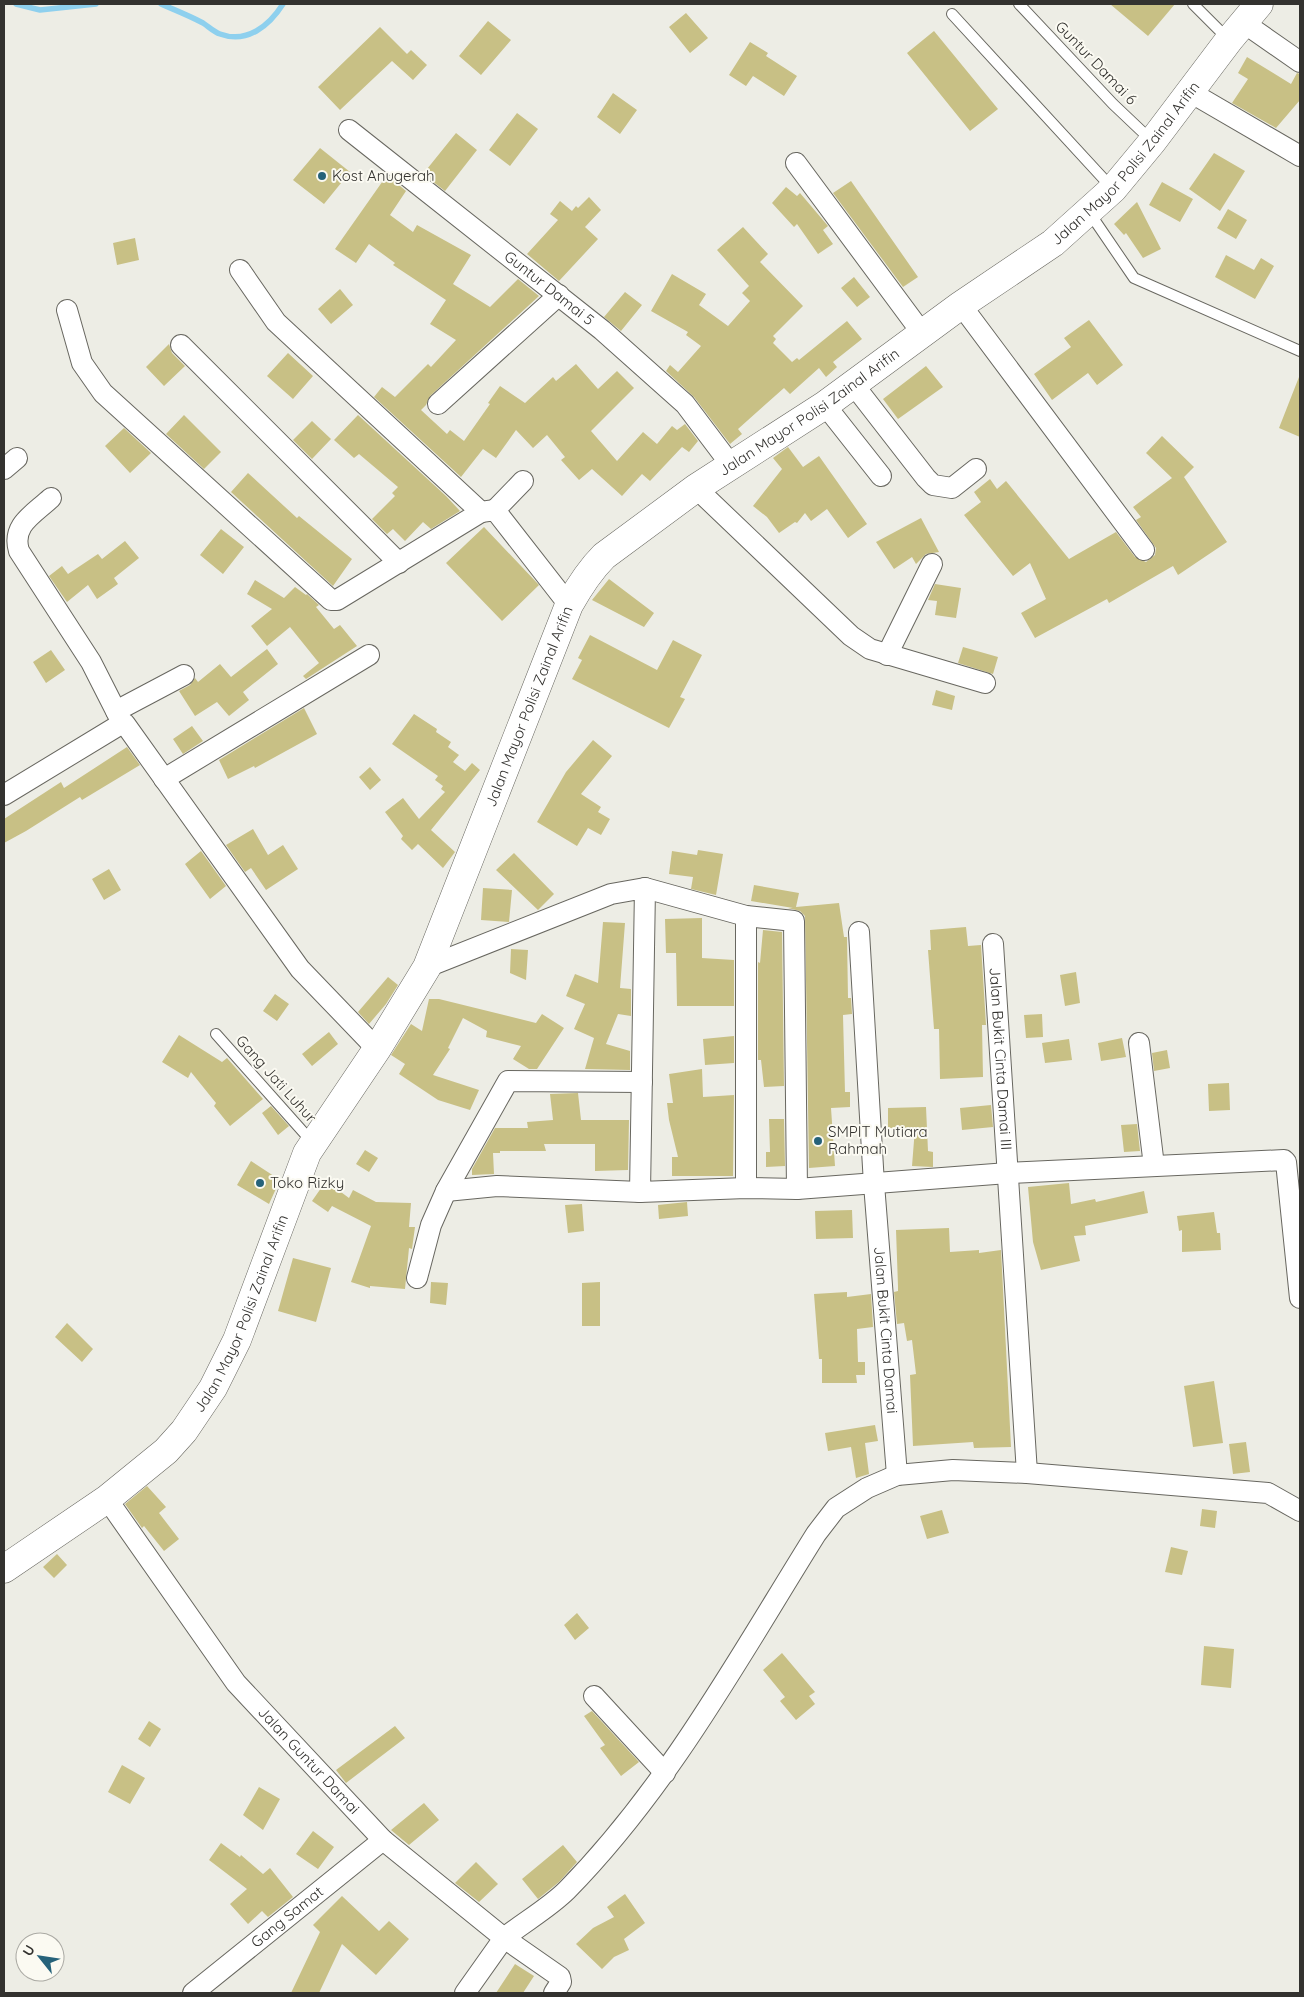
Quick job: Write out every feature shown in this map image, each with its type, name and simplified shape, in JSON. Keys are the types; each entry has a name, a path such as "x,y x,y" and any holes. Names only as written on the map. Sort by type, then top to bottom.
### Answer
{"main road":[{"name":"Jalan Mayor Polisi Zainal Arifin","path":"4,1570 107,1499 166,1451 189,1424 213,1388 238,1340 307,1154 377,1049 427,967 569,605 583,580 604,556 696,488 825,405 961,305 1053,243 1113,189 1152,142 1244,22"}],"street":[{"path":"1244,22 1300,62"},
{"path":"1190,92 1300,156"},
{"name":"Guntur Damai 5","path":"349,130 559,295 685,404 731,465"},
{"path":"796,163 922,333"},
{"path":"240,270 276,322 488,511 569,605"},
{"path":"438,404 559,295"},
{"path":"961,305 1144,550"},
{"path":"67,310 82,363 103,393 330,599 337,600 488,511 523,481"},
{"path":"182,345 399,563"},
{"path":"853,384 933,485 952,488 976,468"},
{"path":"825,405 882,476"},
{"path":"696,488 851,636 870,650 985,683"},
{"path":"51,498 21,526 16,541 20,551 91,662 119,717 300,969 377,1049"},
{"path":"887,655 932,564"},
{"path":"164,778 369,655"},
{"path":"4,795 184,675"},
{"path":"640,1192 645,888"},
{"path":"427,967 611,894 645,888 746,916 794,922 798,1189"},
{"path":"746,916 746,1188"},
{"name":"Jalan Bukit Cinta Damai","path":"859,932 874,1184 897,1475"},
{"name":"Jalan Bukit Cinta Damai III","path":"993,944 1027,1473"},
{"path":"1139,1043 1154,1166"},
{"path":"417,1278 431,1225 446,1191 508,1081 642,1082"},
{"path":"446,1191 497,1186 640,1192 746,1188 798,1189 1008,1173 1284,1160 1300,1298"},
{"path":"465,1993 504,1938 566,1892 620,1830 665,1773 816,1534 836,1508 849,1498 897,1475 953,1470 1027,1473 1268,1493 1300,1511"},
{"name":"Jalan Guntur Damai","path":"107,1499 236,1683 383,1840 504,1938 560,1977 561,1982 554,1993"},
{"path":"594,1696 665,1773"},
{"name":"Gang Samat","path":"192,1993 383,1840"}],"lane":[{"name":"Guntur Damai 6","path":"1018,4 1113,104 1152,142"},
{"path":"1193,4 1244,22"},
{"path":"952,14 1113,189"},
{"path":"1089,211 1134,278 1300,351"},
{"name":"Gang Jati Luhur","path":"216,1034 314,1144"}],"building":[{"path":"1110,4 1175,4 1148,36"},
{"path":"686,13 708,38 690,53 669,27"},
{"path":"488,21 511,40 481,75 459,56"},
{"path":"380,27 407,54 411,50 427,65 413,80 392,61 340,110 318,87"},
{"path":"934,31 998,109 970,131 907,53"},
{"path":"750,42 768,53 766,56 797,76 784,96 753,76 746,86 729,75"},
{"path":"1247,57 1291,84 1297,73 1300,74 1300,100 1276,128 1232,103 1248,79 1238,73"},
{"path":"613,93 637,110 620,134 597,117"},
{"path":"517,113 538,129 510,166 489,150"},
{"path":"456,133 477,150 445,191 423,174"},
{"name":"Kost Anugerah","path":"320,148 350,172 324,204 293,180"},
{"path":"1214,153 1245,171 1220,211 1189,189"},
{"path":"387,175 406,191 390,215 413,232 417,225 471,255 453,284 490,307 518,279 539,296 430,396 426,405 421,410 447,434 450,430 464,441 500,386 525,403 553,377 556,381 576,364 598,389 617,371 634,388 591,431 617,461 643,432 657,444 672,426 677,430 685,424 698,441 689,452 682,447 650,481 642,474 622,496 592,469 579,480 561,460 565,457 547,435 533,448 516,430 496,458 483,449 461,477 374,397 382,387 395,397 428,364 431,367 456,340 430,324 446,300 393,265 395,263 369,244 356,263 335,249"},
{"path":"851,181 918,277 903,287 833,193"},
{"path":"1162,182 1193,199 1180,222 1149,205"},
{"path":"786,187 797,196 800,193 828,226 823,230 833,244 818,254 797,224 794,227 772,203"},
{"path":"589,197 601,210 585,227 598,239 559,281 527,254 558,220 550,214 560,201 572,211"},
{"path":"1137,202 1161,249 1143,258 1126,233 1124,235 1114,224"},
{"path":"1228,209 1247,220 1236,239 1217,228"},
{"path":"743,227 768,254 760,262 803,306 773,336 776,339 773,343 792,362 797,358 799,360 847,321 862,339 833,362 837,367 826,377 819,368 790,394 784,388 738,429 742,434 730,444 694,397 666,371 670,365 678,372 701,346 686,335 688,332 651,311 672,274 706,294 699,305 728,326 750,301 742,293 749,286 717,250"},
{"path":"135,238 139,260 117,265 113,243"},
{"path":"1226,255 1254,270 1261,258 1274,266 1255,299 1215,277"},
{"path":"854,277 870,297 857,307 841,288"},
{"path":"340,289 353,305 331,324 318,309"},
{"path":"625,292 642,305 621,331 604,317"},
{"path":"1089,320 1123,365 1097,385 1088,373 1052,400 1034,374 1071,347 1064,338"},
{"path":"169,344 172,353 185,366 164,386 146,367"},
{"path":"288,353 313,376 293,399 267,376"},
{"path":"926,366 943,387 898,419 883,399"},
{"path":"1300,377 1300,437 1279,428"},
{"path":"184,415 221,452 204,469 166,434"},
{"path":"358,415 460,511 431,529 423,522 405,541 393,529 387,534 372,519 395,496 392,493 398,487 359,454 354,458 334,440"},
{"path":"312,421 331,439 312,459 293,440"},
{"path":"124,428 151,453 130,473 105,446"},
{"path":"1162,436 1194,467 1184,477 1227,542 1178,575 1173,566 1109,603 1107,599 1035,638 1021,613 1046,599 1030,563 1013,576 964,515 981,502 974,492 990,479 997,489 1006,481 1069,559 1116,532 1135,557 1146,562 1155,555 1156,548 1136,520 1141,517 1133,507 1172,478 1146,453"},
{"path":"788,447 803,467 819,456 867,524 848,538 827,509 811,521 805,513 797,523 795,522 779,533 767,517 753,506 782,469 773,458"},
{"path":"248,473 297,518 299,516 352,559 333,586 231,492"},
{"path":"921,518 939,552 926,554 916,564 912,557 894,569 876,542"},
{"path":"484,527 539,585 502,621 446,563"},
{"path":"221,529 244,547 223,574 200,555"},
{"path":"125,541 139,558 114,578 118,584 97,599 88,585 67,602 49,576 62,566 68,574 98,554 102,559"},
{"path":"609,579 654,613 644,627 592,600"},
{"path":"255,580 284,598 295,587 307,594 319,605 316,607 334,629 340,625 357,646 306,679 303,676 319,663 290,627 267,646 251,626 272,609 247,594"},
{"path":"935,584 961,588 956,618 935,615 937,601 928,600"},
{"path":"590,635 657,670 673,640 702,655 680,697 685,699 669,728 572,679 582,660 578,658"},
{"path":"963,647 998,657 993,674 958,663"},
{"path":"267,649 278,664 243,692 249,700 229,716 217,702 195,716 179,691 190,685 195,678 198,682 220,664 231,677"},
{"path":"51,650 65,670 46,683 33,662"},
{"path":"936,690 955,696 952,710 932,705"},
{"path":"304,708 317,734 255,768 254,766 228,779 219,760"},
{"path":"414,714 437,729 436,732 451,742 448,747 459,755 453,762 465,771 472,763 480,770 431,830 455,852 443,868 418,844 412,850 401,839 403,836 385,812 403,798 419,819 445,792 441,789 443,786 435,780 438,776 392,744"},
{"path":"192,726 203,741 183,754 173,739"},
{"path":"593,740 612,756 581,794 601,807 598,812 610,819 601,835 588,828 577,846 537,822 566,772"},
{"path":"127,747 140,765 82,800 80,797 4,843 4,819 61,782 64,788"},
{"path":"370,767 381,780 370,790 359,777"},
{"path":"253,829 268,855 283,845 298,869 266,890 251,868 245,872 226,845"},
{"path":"698,850 723,854 716,895 691,889 693,877 669,874 672,851 697,855"},
{"path":"201,851 226,886 210,899 185,864"},
{"path":"514,853 554,894 538,910 496,870"},
{"path":"109,869 121,890 104,900 92,879"},
{"path":"754,885 799,893 796,907 839,903 844,937 847,937 848,998 851,998 852,1014 843,1015 845,1092 850,1092 850,1107 831,1108 835,1166 809,1168 805,916 800,911 788,908 793,908 751,901"},
{"path":"483,888 512,890 509,922 481,920"},
{"path":"702,918 702,958 734,960 734,1006 677,1006 676,953 666,953 665,919"},
{"path":"603,922 625,923 620,988 631,989 631,1016 618,1014 606,1044 630,1051 630,1070 585,1069 594,1038 574,1029 585,1004 566,996 575,974 598,983"},
{"path":"966,927 968,946 981,945 986,1025 982,1025 983,1077 940,1079 939,1029 934,1029 928,950 931,950 930,930"},
{"path":"763,930 782,932 784,1086 764,1087 761,1060 758,1060 758,962 760,963"},
{"path":"511,949 528,950 526,980 510,973"},
{"path":"1076,972 1080,1003 1065,1006 1060,975"},
{"path":"388,977 398,985 386,1004 369,1024 358,1012"},
{"path":"275,994 289,1004 277,1021 263,1011"},
{"path":"429,999 439,999 536,1023 542,1014 564,1028 537,1069 529,1069 513,1059 521,1046 486,1037 487,1031 463,1018 448,1048 450,1049 433,1075 479,1090 470,1110 438,1100 399,1074 405,1064 391,1055 411,1024 422,1031"},
{"path":"1042,1014 1043,1037 1026,1038 1024,1015"},
{"path":"329,1032 338,1044 312,1066 302,1054"},
{"path":"179,1035 222,1062 227,1058 263,1099 230,1126 214,1106 216,1103 191,1072 188,1078 162,1062"},
{"path":"734,1036 734,1063 705,1065 703,1039"},
{"path":"1122,1038 1126,1057 1101,1061 1098,1043"},
{"path":"1069,1039 1072,1060 1045,1063 1042,1043"},
{"path":"1167,1050 1170,1068 1154,1071 1152,1053"},
{"path":"702,1069 703,1097 734,1095 733,1176 672,1176 672,1157 678,1157 667,1103 673,1103 669,1074"},
{"path":"1229,1083 1230,1110 1209,1111 1208,1084"},
{"path":"578,1093 581,1120 629,1120 628,1170 595,1171 595,1144 544,1144 546,1151 500,1151 500,1153 493,1153 494,1174 472,1175 472,1169 495,1128 528,1128 527,1122 553,1120 550,1094"},
{"path":"991,1105 993,1127 962,1130 960,1108"},
{"path":"271,1106 289,1126 278,1135 262,1113"},
{"path":"926,1107 928,1151 933,1152 933,1167 912,1166 915,1128 888,1128 888,1108"},
{"path":"769,1119 784,1119 785,1166 766,1167 766,1152 770,1152"},
{"path":"1137,1124 1140,1151 1124,1152 1121,1125"},
{"path":"365,1150 378,1158 369,1172 356,1164"},
{"name":"Toko Rizky","path":"251,1161 280,1180 269,1204 237,1185"},
{"path":"326,1181 349,1198 353,1190 376,1202 411,1203 409,1227 415,1227 412,1249 409,1248 405,1289 370,1286 370,1288 351,1282 371,1226 332,1206 328,1212 312,1201"},
{"path":"1069,1183 1071,1204 1095,1199 1096,1202 1144,1191 1148,1213 1085,1226 1086,1235 1074,1236 1080,1261 1041,1270 1033,1242 1028,1187"},
{"path":"687,1202 688,1216 659,1219 658,1205"},
{"path":"582,1204 584,1231 568,1233 565,1205"},
{"path":"852,1210 853,1238 816,1239 815,1211"},
{"path":"1214,1212 1217,1233 1220,1233 1221,1250 1182,1252 1182,1230 1179,1231 1177,1216"},
{"path":"949,1228 950,1252 979,1250 979,1253 1001,1250 1011,1447 974,1448 973,1442 913,1446 910,1375 916,1374 912,1340 907,1341 904,1323 897,1324 894,1292 898,1291 896,1230"},
{"path":"293,1258 331,1268 316,1322 278,1311"},
{"path":"431,1282 448,1283 446,1305 430,1303"},
{"path":"600,1282 600,1326 582,1326 582,1283"},
{"path":"847,1292 847,1297 871,1294 873,1327 857,1329 858,1362 865,1362 865,1375 856,1375 857,1383 822,1383 822,1359 819,1359 814,1294"},
{"path":"67,1323 93,1349 82,1362 55,1337"},
{"path":"1214,1381 1223,1443 1193,1447 1184,1386"},
{"path":"875,1425 878,1441 865,1443 869,1474 856,1478 851,1447 828,1451 825,1433"},
{"path":"1246,1442 1250,1472 1233,1474 1229,1444"},
{"path":"147,1486 166,1507 159,1513 179,1539 164,1551 144,1526 142,1528 125,1504"},
{"path":"1202,1509 1217,1511 1215,1528 1200,1526"},
{"path":"942,1510 949,1533 927,1539 920,1516"},
{"path":"1171,1547 1188,1551 1182,1575 1165,1572"},
{"path":"57,1554 67,1565 54,1578 43,1567"},
{"path":"577,1613 589,1628 575,1640 564,1625"},
{"path":"1204,1646 1234,1649 1231,1688 1201,1685"},
{"path":"782,1653 815,1692 809,1696 815,1704 796,1720 780,1701 785,1697 763,1670"},
{"path":"592,1711 639,1762 621,1776 600,1748 605,1745 584,1716"},
{"path":"149,1721 161,1729 150,1747 138,1739"},
{"path":"395,1726 405,1738 346,1783 336,1770"},
{"path":"122,1765 145,1778 130,1804 108,1792"},
{"path":"259,1787 280,1799 263,1830 243,1815"},
{"path":"424,1803 439,1820 409,1845 391,1830"},
{"path":"313,1831 334,1847 318,1869 296,1854"},
{"path":"221,1843 240,1857 241,1855 263,1874 270,1868 293,1897 268,1917 262,1911 248,1924 230,1904 247,1889 209,1860"},
{"path":"563,1845 577,1862 559,1882 538,1899 522,1879"},
{"path":"476,1862 498,1884 479,1902 455,1883"},
{"path":"625,1894 645,1923 624,1939 629,1950 614,1957 602,1969 576,1944 593,1928 614,1917 607,1907"},
{"path":"342,1896 379,1931 389,1921 409,1939 376,1975 342,1944 319,1993 291,1993 320,1932 313,1925"},
{"path":"515,1964 534,1976 523,1993 496,1993"}],"waterway":[{"path":"16,4 40,10 96,4"},
{"path":"161,4 198,20 218,33 239,37 248,35 264,26 283,4"}],"place":[{"name":"Kost Anugerah","path":"322,176"},
{"name":"SMPIT Mutiara Rahmah","path":"818,1141"},
{"name":"Toko Rizky","path":"260,1183"}]}
